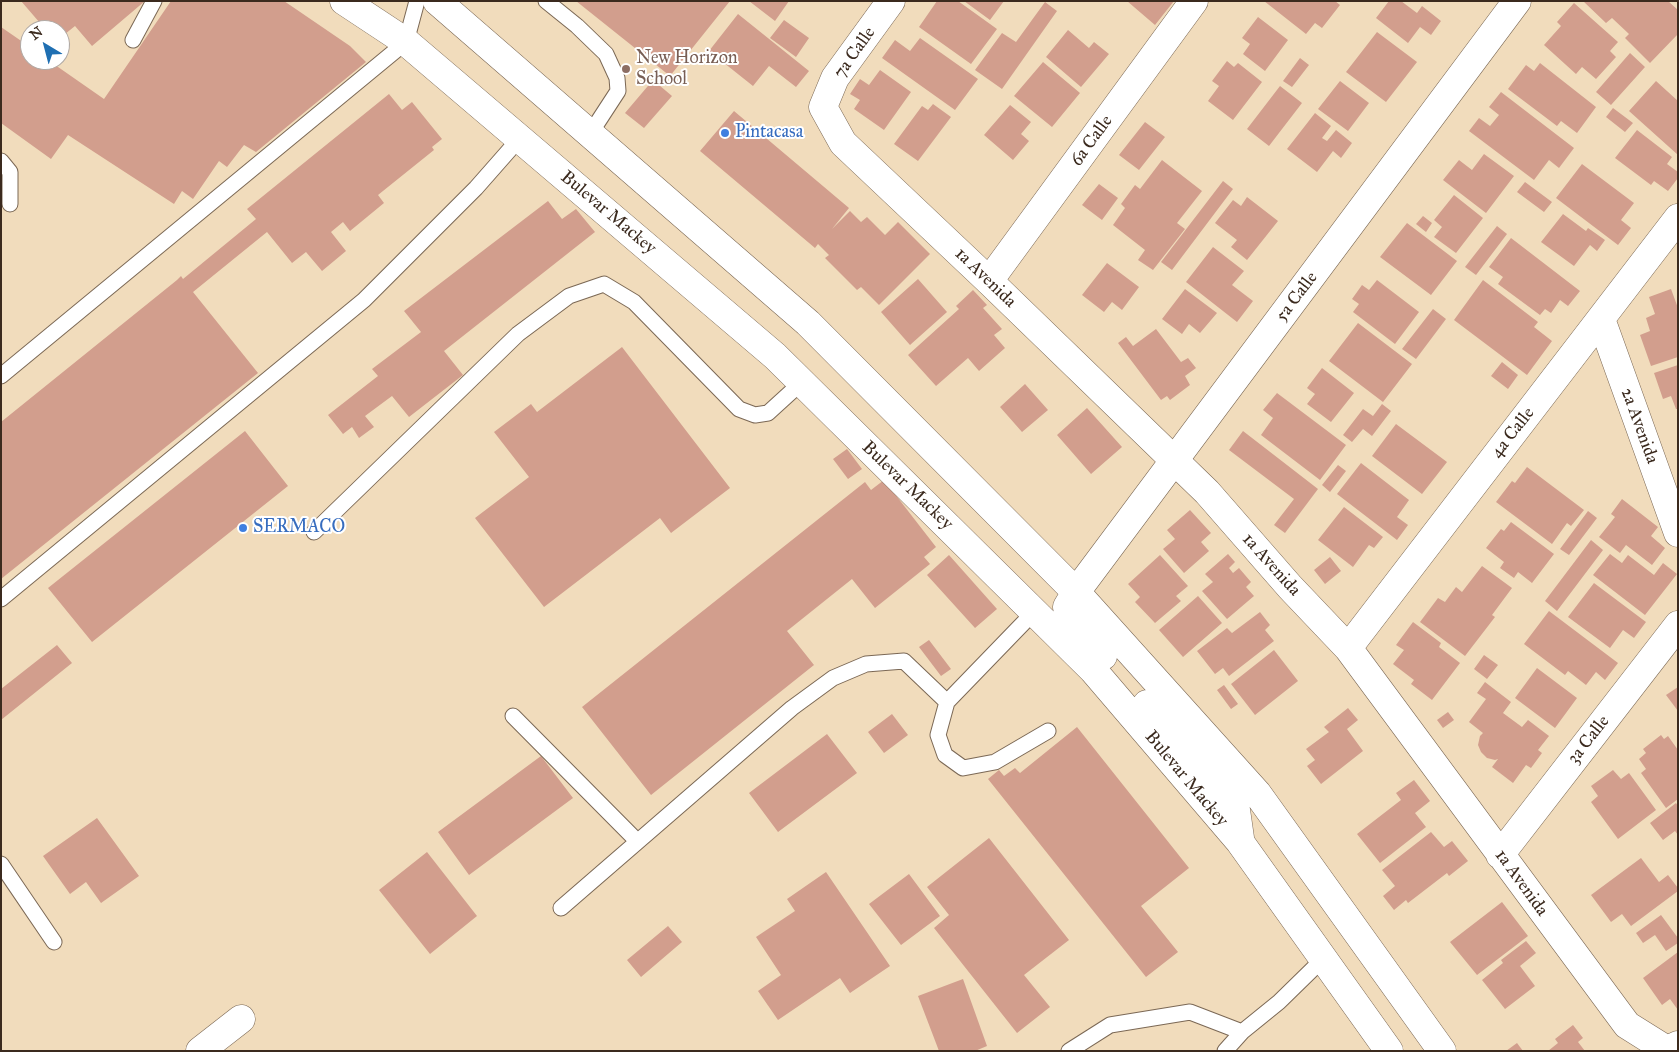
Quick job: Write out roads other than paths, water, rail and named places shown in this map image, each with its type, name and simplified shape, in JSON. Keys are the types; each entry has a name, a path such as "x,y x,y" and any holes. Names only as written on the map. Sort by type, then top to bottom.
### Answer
{"street":[{"name":"Bulevar Mackey","path":"344,1 406,42 775,356 1093,670 1240,842 1389,1051"},
{"name":"7a Calle","path":"823,108 835,78 891,1"},
{"name":"6a Calle","path":"989,281 1194,1"},
{"name":"5a Calle","path":"1076,592 1517,1"},
{"path":"447,4 590,134 808,323 1076,592 1257,793 1442,1051"},
{"name":"1a Avenida","path":"823,108 843,143 1175,460 1348,648 1627,1025 1667,1050 1678,1045"},
{"name":"4a Calle","path":"1348,648 1678,218"},
{"name":"2a Avenida","path":"1601,319 1678,533"},
{"path":"1076,592 1067,607 1071,619 1226,792 1236,810 1240,842"},
{"name":"3a Calle","path":"1500,855 1678,625"},
{"path":"200,1051 241,1019"}],"lane":[{"path":"133,40 154,1"},
{"path":"1,376 406,42 417,1"},
{"path":"546,1 577,26 606,54 617,78 618,91 590,134"},
{"path":"1,599 364,300 476,188 520,138"},
{"path":"1,161 10,172 10,204"},
{"path":"314,532 518,334 568,296 604,284 634,302 739,409 755,415 768,413 802,382"},
{"path":"1035,612 947,702 938,734 945,755 963,768 995,762 1048,731"},
{"path":"561,908 792,708 833,678 866,664 904,661 947,702"},
{"path":"513,716 637,842"},
{"path":"1,864 54,942"},
{"path":"1225,1051 1242,1032 1279,1002 1323,959"},
{"path":"1069,1051 1110,1024 1190,1012 1242,1032"}],"place":[{"name":"New Horizon School","path":"626,69"},
{"name":"Pintacasa","path":"725,133"},
{"name":"SERMACO","path":"243,528"}]}
